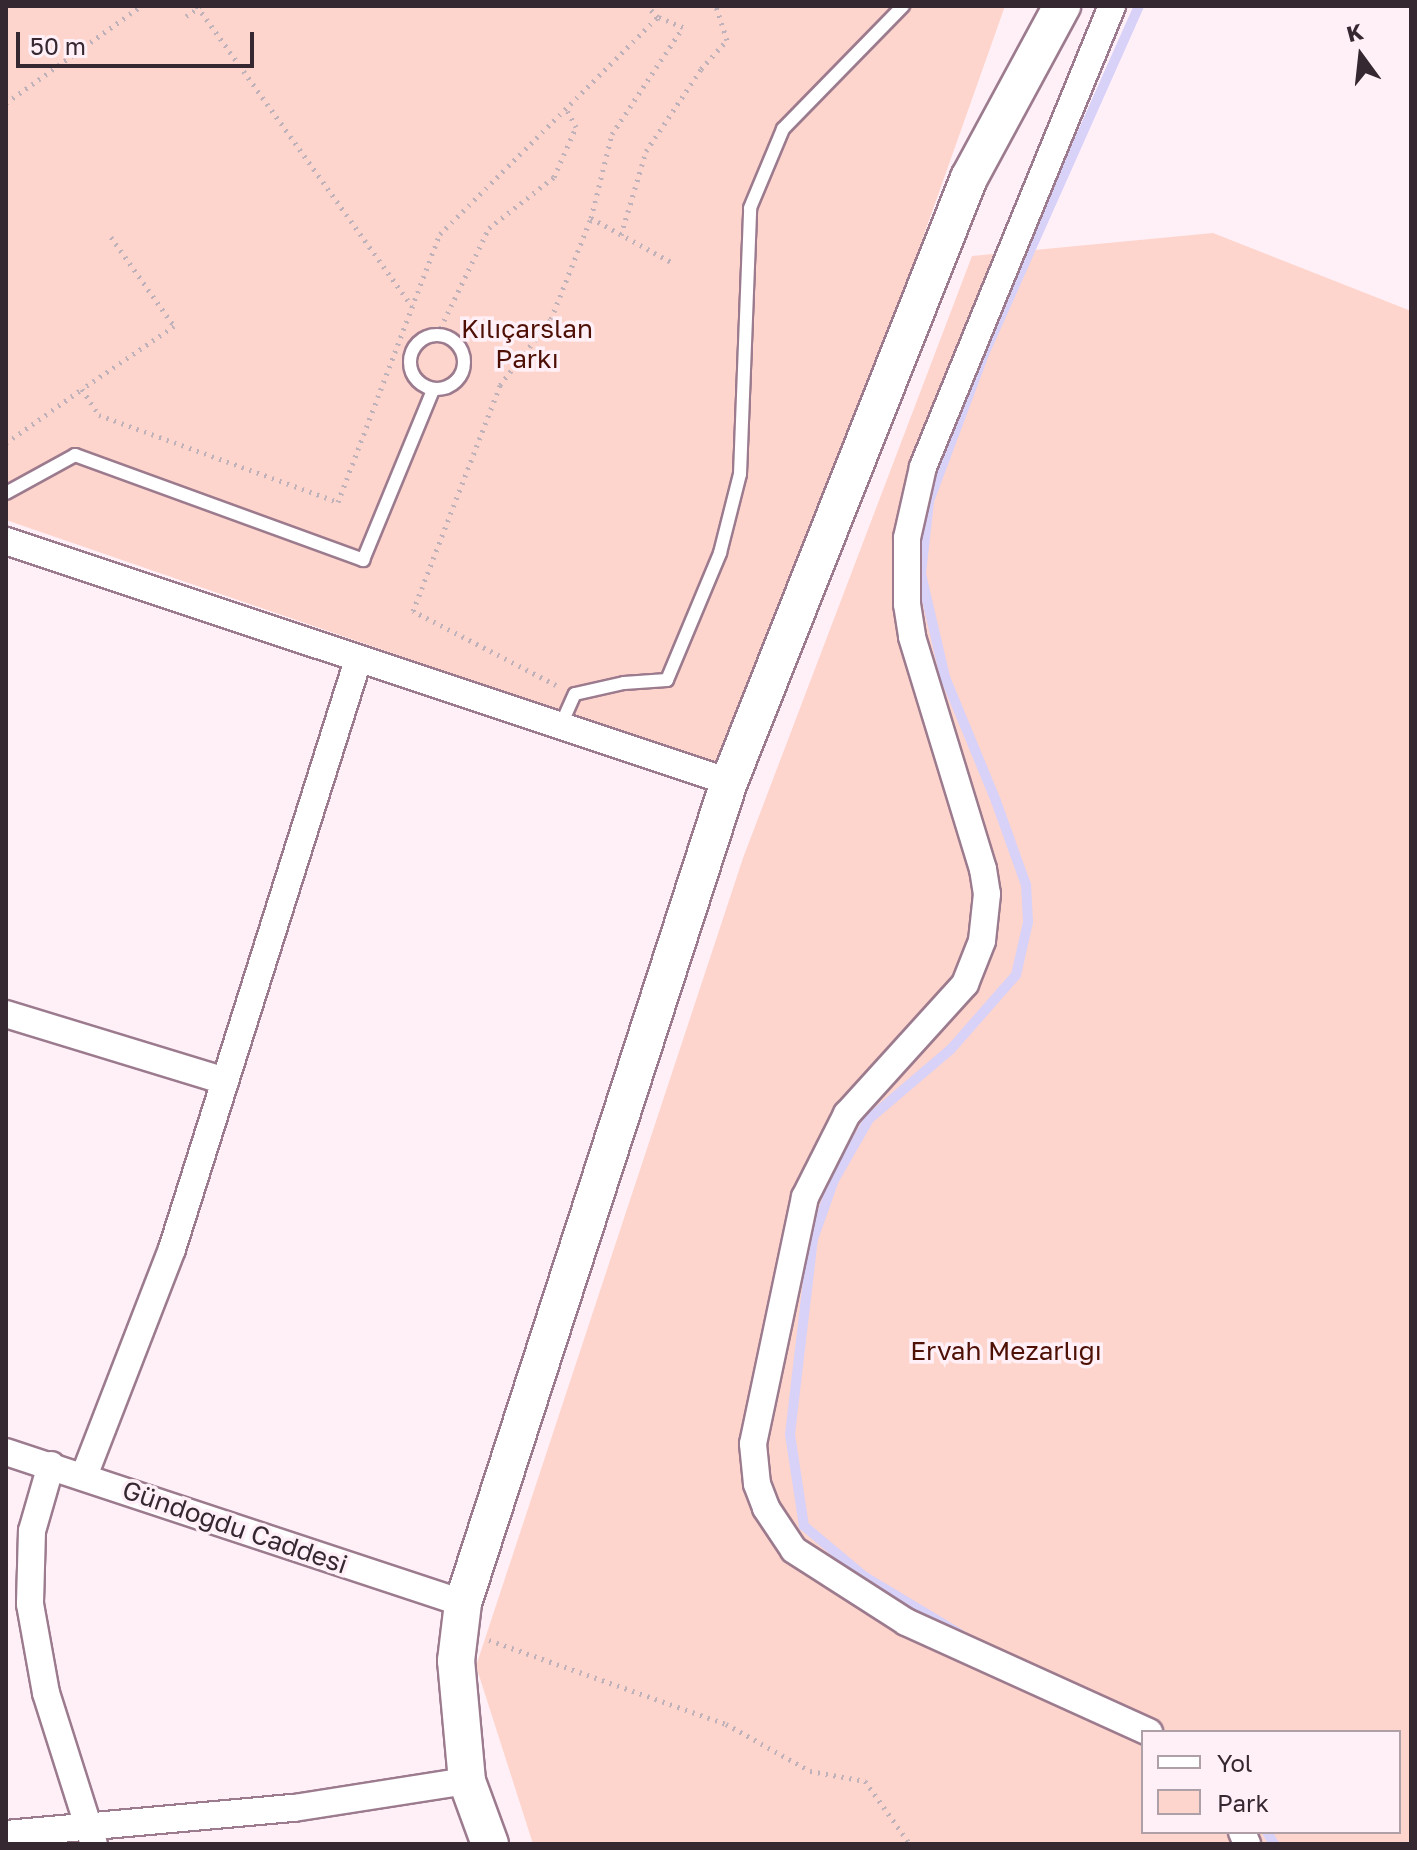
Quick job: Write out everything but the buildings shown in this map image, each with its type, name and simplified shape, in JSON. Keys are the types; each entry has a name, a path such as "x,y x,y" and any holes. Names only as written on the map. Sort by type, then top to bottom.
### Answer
{"main road":[{"path":"490,1844 467,1781 456,1661 463,1603 729,782 969,178 1062,6"}],"street":[{"path":"1112,6 923,467 907,538 906,593 912,637 983,869 987,894 982,941 965,984 847,1114 805,1197 755,1424 753,1454 766,1508 794,1550 906,1622 1145,1730"},
{"path":"6,541 729,782"},
{"path":"84,1476 172,1249 358,660"},
{"path":"6,1014 225,1081"},
{"name":"Gündoğdu Caddesi","path":"6,1452 463,1603"},
{"path":"51,1465 32,1531 30,1604 46,1693 91,1835"},
{"path":"6,1834 91,1835 467,1781"}],"lane":[{"path":"560,727 575,694 624,683 667,680 720,553 740,474 750,208 783,129 903,6"},
{"path":"437,335 454,341 460,347 464,365 457,381 433,390 424,387 412,373 410,355 421,340 437,335"},
{"path":"6,493 75,455 363,560 433,390"}],"path":[{"path":"6,103 141,6"},
{"path":"575,694 413,611 500,385 551,319 591,218 612,134 683,27 658,17 647,6"},
{"path":"621,235 646,151 701,69 727,40 716,6"},
{"path":"186,16 199,7 412,306"},
{"path":"82,389 99,415 338,502 440,234 658,17"},
{"path":"437,335 489,228 554,177 576,127 566,108"},
{"path":"591,218 673,263"},
{"path":"6,443 174,326 111,237"},
{"path":"456,1661 485,1639 726,1724 810,1771 865,1781 910,1844"}],"green space":[{"name":"Kılıçarslan Parkı","path":"6,6 1005,6 734,771 6,520"},
{"name":"Ervah Mezarlığı","path":"1213,233 1411,311 1411,1844 533,1844 476,1666 743,858 972,256"}],"waterway":[{"path":"960,1634 865,1577 804,1526 790,1434 813,1239 834,1180 869,1119 951,1049 1016,975 1028,922 1026,885 996,801 945,677 921,574 929,501 984,354 1139,6"},
{"path":"1268,1834 1274,1844"}]}
